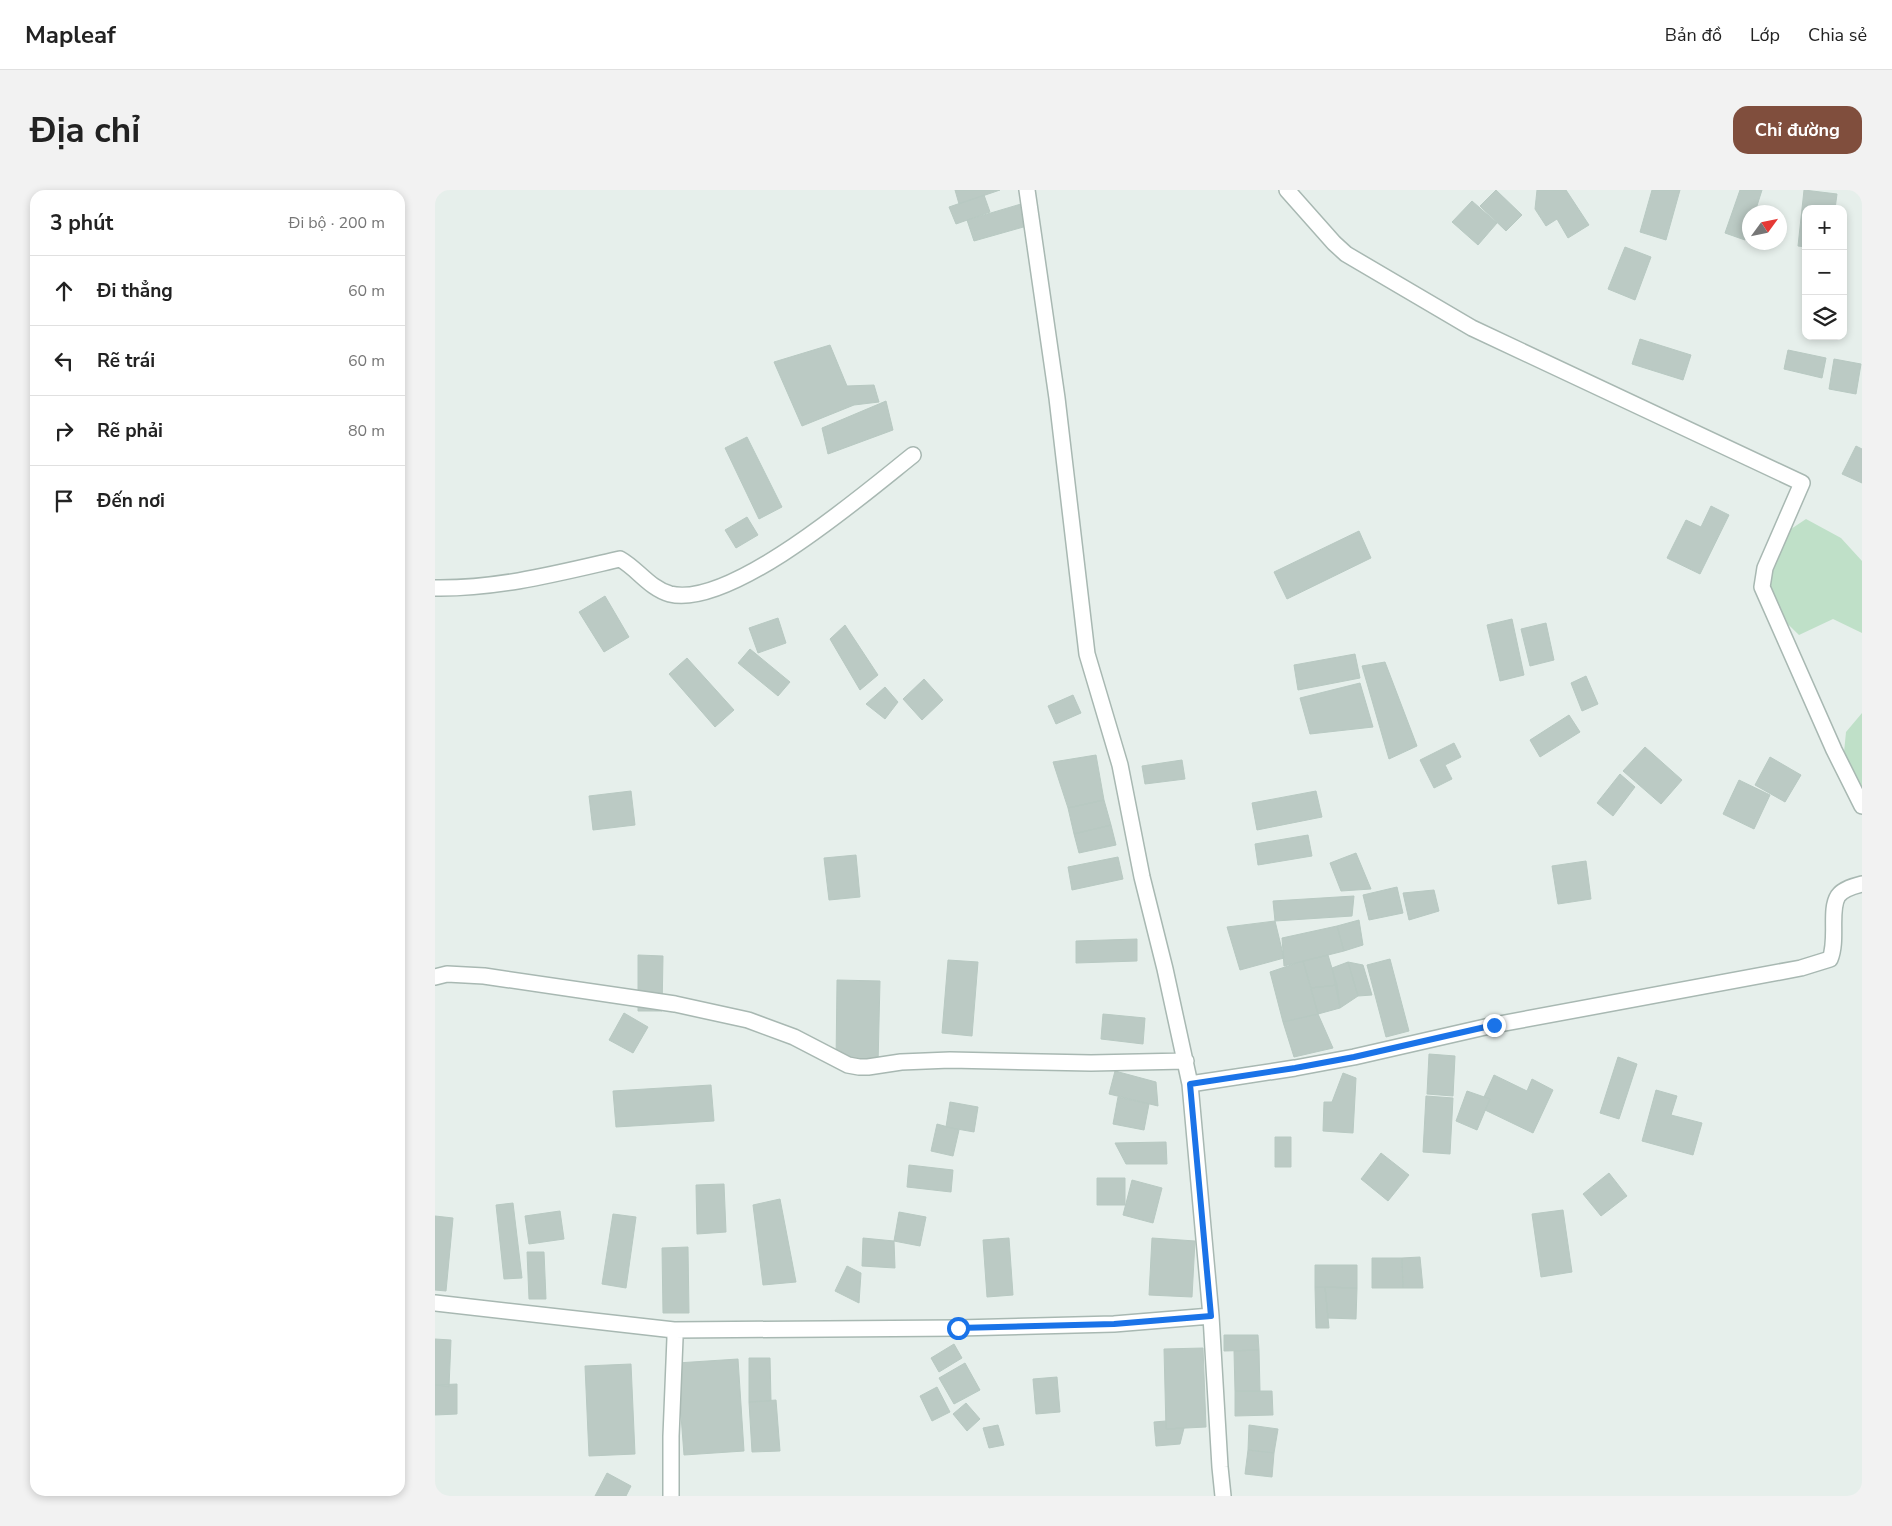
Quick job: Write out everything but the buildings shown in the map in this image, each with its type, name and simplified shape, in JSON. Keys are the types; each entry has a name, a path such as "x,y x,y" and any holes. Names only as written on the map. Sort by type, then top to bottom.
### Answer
{"street":[{"path":"1027,190 1057,398 1087,654 1119,765 1142,877 1165,969 1190,1084 1211,1316 1223,1496"},
{"path":"1287,190 1346,254 1472,328 1802,483 1765,568 1762,587 1834,750 1862,806"},
{"path":"435,588 484,586 535,578 620,559 655,588 671,594 688,595 712,590 778,557 913,455"},
{"path":"1190,1084 1354,1057 1494,1025 1791,970 1822,962 1830,959 1834,949 1834,906 1838,895 1848,888 1862,884"},
{"path":"435,977 447,974 484,976 675,1004 747,1020 794,1037 849,1065 859,1067 868,1068 901,1062 950,1060 1091,1063 1185,1061"},
{"path":"435,1303 674,1330 958,1328 1114,1324 1211,1316"},
{"path":"671,1496 674,1330"}],"green space":[{"path":"1806,519 1841,538 1862,561 1862,633 1833,619 1799,635 1764,601 1770,565 1788,531"},
{"path":"1862,713 1862,794 1842,773 1846,732"}],"route":[{"path":"958,1328 1114,1324 1211,1316 1190,1084 1354,1057 1494,1025"}]}
